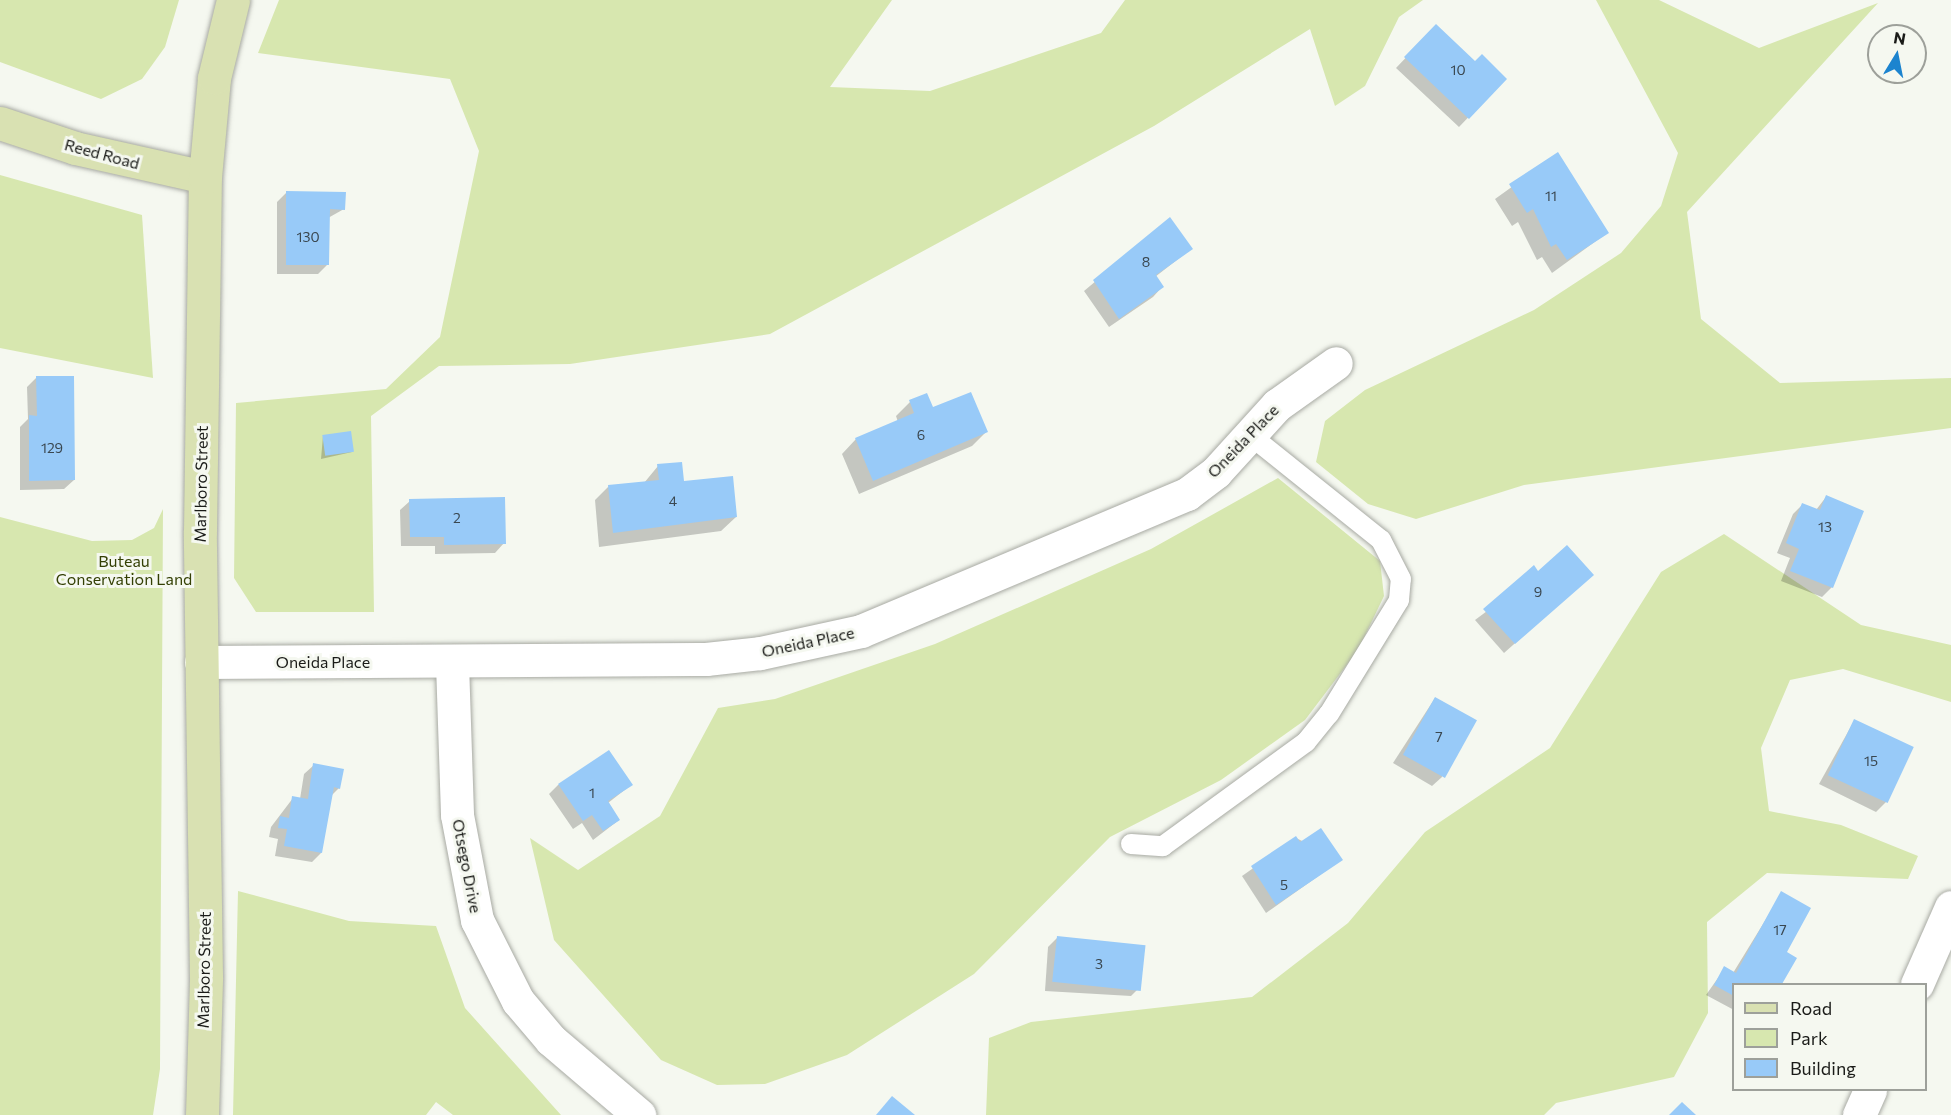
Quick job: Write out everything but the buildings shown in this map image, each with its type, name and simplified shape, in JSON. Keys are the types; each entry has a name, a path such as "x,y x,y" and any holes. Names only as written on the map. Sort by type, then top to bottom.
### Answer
{"street":[{"name":"Marlboro Street","path":"202,1115 206,966 201,662 206,177 214,78 233,0"},
{"name":"Reed Road","path":"0,123 75,148 206,177"},
{"name":"Oneida Place","path":"201,662 452,663 706,659 770,651 861,631 1153,512 1216,472 1304,381 1335,363"},
{"name":"Otsego Drive","path":"452,663 457,815 477,920 518,1001 551,1040 639,1115"},
{"path":"1917,983 1951,907"},
{"path":"1859,1115 1869,1091"}],"lane":[{"path":"1131,844 1163,846 1306,742 1329,714 1399,600 1401,579 1381,540 1250,435"}],"green space":[{"path":"0,0 179,0 165,47 142,79 101,99 0,62"},
{"path":"279,0 892,0 830,87 930,91 1101,33 1125,0 1423,0 1399,17 1365,86 1335,106 1310,29 1154,126 770,334 570,364 439,366 371,416 374,612 256,612 234,578 236,403 386,389 440,337 479,151 450,79 258,53"},
{"path":"1596,0 1659,0 1759,48 1878,3 1687,212 1701,319 1780,383 1951,378 1951,428 1524,485 1416,519 1368,504 1316,462 1325,421 1365,390 1534,310 1621,253 1661,206 1678,153"},
{"path":"0,175 142,215 153,378 0,348"},
{"path":"1278,478 1380,561 1384,596 1358,650 1305,720 1221,780 1110,837 974,974 847,1055 765,1084 717,1085 661,1060 554,940 530,838 578,870 660,816 718,708 775,699 935,644 1151,549"},
{"name":"Buteau Conservation Land","path":"163,509 160,1069 153,1115 0,1115 0,517 92,541 132,540 154,528"},
{"path":"1724,534 1861,625 1951,645 1951,702 1843,669 1790,680 1761,748 1769,811 1841,825 1918,856 1908,879 1767,873 1707,922 1708,1013 1674,1077 1556,1103 1544,1115 986,1115 989,1038 1031,1022 1252,997 1348,923 1425,832 1550,748 1661,572"},
{"path":"238,891 349,921 436,926 465,1008 561,1115 453,1115 436,1102 426,1115 233,1115"}]}
